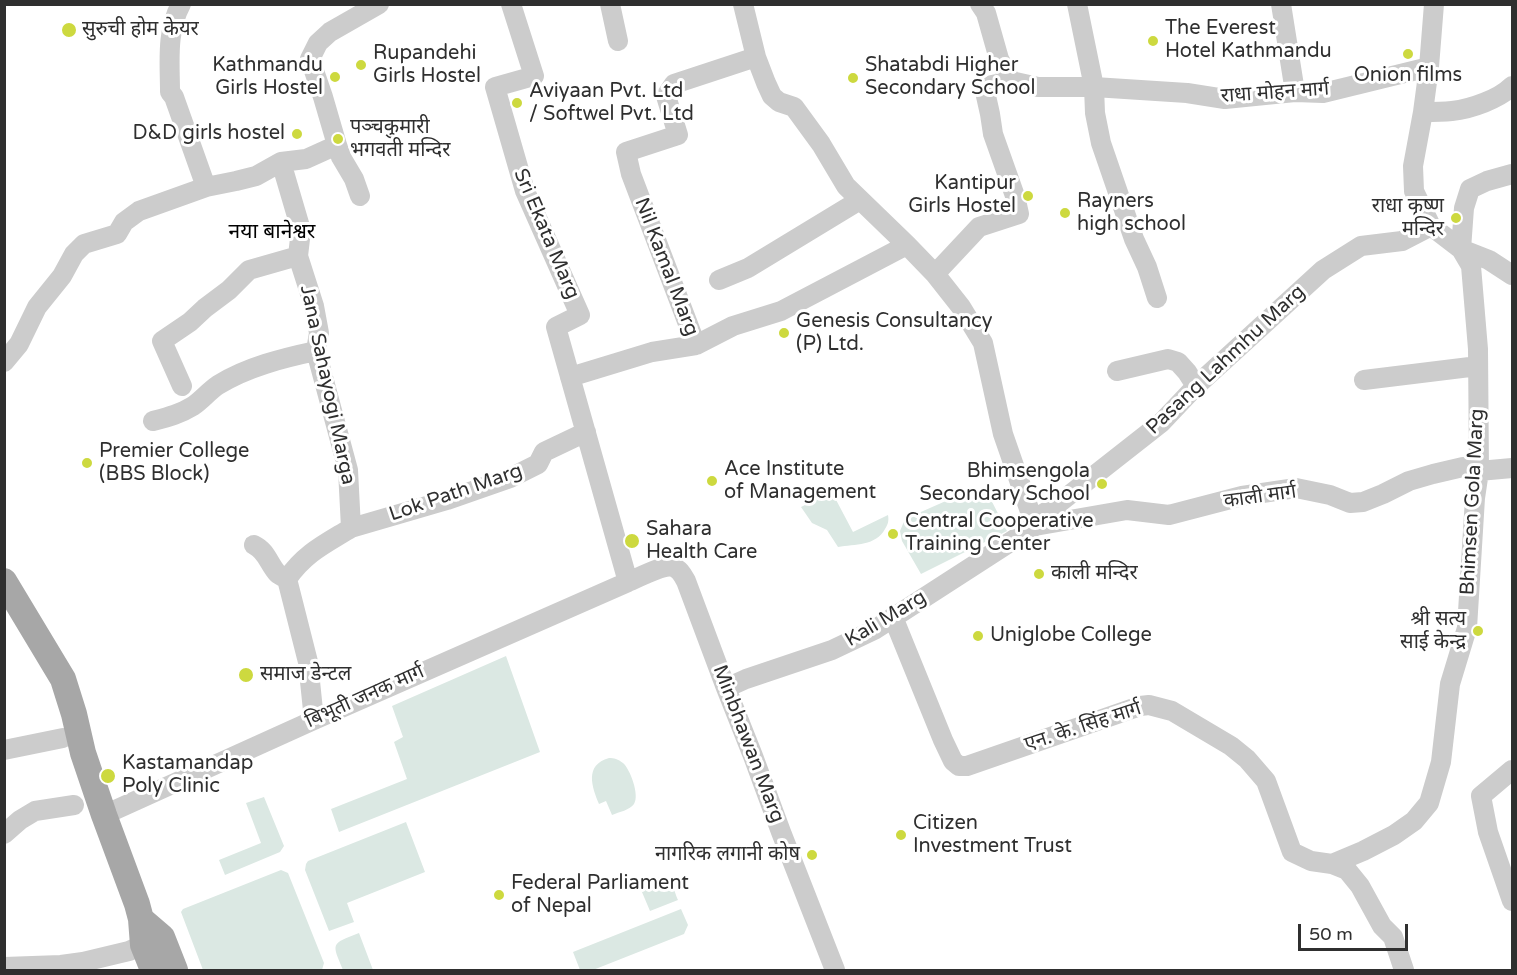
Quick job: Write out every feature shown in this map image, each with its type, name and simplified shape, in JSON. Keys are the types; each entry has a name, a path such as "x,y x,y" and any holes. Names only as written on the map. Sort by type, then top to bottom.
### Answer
{"main road":[{"path":"4,581 63,679 83,753 141,919 152,941 175,970"},
{"path":"152,941 153,970"}],"street":[{"path":"182,4 176,14 170,36 170,92 174,97 206,187"},
{"path":"360,196 354,179 341,157 310,59 318,43 330,32 379,4"},
{"name":"Sri Ekata Marg","path":"511,4 534,76 495,87 525,191 580,315 556,327 628,582"},
{"path":"610,4 618,41"},
{"path":"743,4 756,57 772,96 779,102 794,106 821,144 846,186 935,274 961,307 983,343 1003,434 1034,523"},
{"path":"935,274 979,227 1019,214 993,134 986,96 992,85 1011,81 999,59 986,13 981,4"},
{"path":"1077,4 1094,87 1095,113 1101,143 1157,298"},
{"path":"1281,4 1295,92"},
{"path":"1434,4 1429,67 1413,166 1414,191 1431,226 1461,249 1489,260 1512,275"},
{"name":"Nil Kamal Marg","path":"756,57 674,84 666,96 678,135 626,152 630,174 696,345 733,326 781,311 907,245"},
{"name":"राधा मोहन मार्ग","path":"1011,81 1038,87 1094,87 1187,93 1225,99 1295,92 1323,93 1429,67"},
{"path":"1423,112 1453,111 1480,104 1505,93 1512,86"},
{"path":"4,362 19,344 37,307 62,276 74,254 84,244 117,234 124,222 139,211 206,187 256,176 281,162 306,159 337,146"},
{"name":"Jana Sahayogi Marga","path":"281,162 301,230 298,256 314,306 319,333 316,351 348,470 351,528"},
{"path":"1461,249 1464,208 1470,189 1487,181 1512,174"},
{"path":"719,280 747,268 860,200"},
{"name":"Pasang Lahmhu Marg","path":"1034,523 1161,423 1196,386 1323,270 1361,246 1402,241 1431,226"},
{"name":"Bhimsen Gola Marg","path":"1332,864 1363,852 1414,821 1429,803 1441,762 1450,684 1467,628 1475,498 1479,471 1478,349 1471,266 1461,249"},
{"path":"182,386 162,341 190,322 249,270 298,256"},
{"path":"570,377 652,352 696,345"},
{"path":"153,421 175,416 192,406 217,385 236,376 277,359 316,351"},
{"path":"1117,371 1168,359 1178,362 1196,386"},
{"path":"1364,380 1478,366"},
{"name":"Lok Path Marg","path":"351,528 447,500 510,478 538,464 544,452 586,432"},
{"name":"काली मार्ग","path":"1034,523 1127,510 1169,515 1242,496 1296,488 1330,495 1350,503 1363,502 1409,481 1463,467 1479,471 1512,468"},
{"name":"Kali Marg","path":"726,688 746,679 834,658 1034,523"},
{"path":"287,579 306,556 351,528"},
{"path":"254,545 264,553 278,574 287,579 308,662 314,720"},
{"name":"Minbhawan Marg","path":"628,582 663,568 673,567 681,572 836,970"},
{"name":"बिभूती जनक मार्ग","path":"104,815 628,582"},
{"name":"एन. के. सिंह मार्ग","path":"893,617 943,740 953,760 959,766 967,766 1140,706 1157,706 1172,711 1206,731 1247,759 1266,782 1292,852 1311,861 1332,864"},
{"path":"4,750 63,738"},
{"path":"1512,770 1480,796 1488,832 1512,901"},
{"path":"4,834 35,811 74,805"},
{"path":"1332,864 1347,870 1360,886 1382,926 1393,937 1404,970"},
{"path":"4,968 61,968 113,953 129,951 152,941"}],"shaded area":[{"path":"973,489 988,494 1007,531 921,574 902,541 900,531 905,519"},
{"path":"823,496 827,499 834,496 853,532 888,515 887,526 876,539 838,547 827,530 812,523 801,507"},
{"path":"506,656 540,752 339,832 331,809 407,779 394,742 403,737 392,706"},
{"path":"609,758 618,760 626,766 636,795 632,806 612,815 606,801 599,804 592,784 593,771 596,766"},
{"path":"264,797 284,846 280,852 225,875 219,860 261,843 246,803"},
{"path":"406,822 425,872 347,903 354,922 329,931 305,870 308,861"},
{"path":"281,870 288,873 324,963 322,970 203,970 181,912 183,909"},
{"path":"660,877 670,882 678,900 650,911 639,885"},
{"path":"681,909 688,925 684,934 593,970 580,970 573,952"},
{"path":"359,933 373,970 343,970 336,945"}],"place":[{"name":"सुरुची होम केयर","path":"69,30"},
{"name":"The Everest Hotel Kathmandu","path":"1153,41"},
{"name":"Onion films","path":"1408,54"},
{"name":"Rupandehi Girls Hostel","path":"361,65"},
{"name":"Kathmandu Girls Hostel","path":"335,77"},
{"name":"Shatabdi Higher Secondary School","path":"853,78"},
{"name":"Aviyaan Pvt. Ltd / Softwel Pvt. Ltd","path":"517,103"},
{"name":"D&D girls hostel","path":"297,134"},
{"name":"पञ्चकुमारी भगवती मन्दिर","path":"338,139"},
{"name":"Kantipur Girls Hostel","path":"1028,196"},
{"name":"Rayners high school","path":"1065,213"},
{"name":"राधा कृष्ण मन्दिर","path":"1456,218"},
{"name":"Genesis Consultancy (P) Ltd.","path":"784,333"},
{"name":"Premier College (BBS Block)","path":"87,463"},
{"name":"Ace Institute of Management","path":"712,481"},
{"name":"Bhimsengola Secondary School","path":"1102,484"},
{"name":"Central Cooperative Training Center","path":"893,534"},
{"name":"Sahara Health Care","path":"632,541"},
{"name":"काली मन्दिर","path":"1039,574"},
{"name":"श्री सत्य साई केन्द्र","path":"1478,631"},
{"name":"Uniglobe College","path":"978,636"},
{"name":"समाज डेन्टल","path":"246,675"},
{"name":"Kastamandap Poly Clinic","path":"108,776"},
{"name":"Citizen Investment Trust","path":"901,835"},
{"name":"नागरिक लगानी कोष","path":"812,855"},
{"name":"Federal Parliament of Nepal","path":"499,895"}],"district":[{"name":"नया बानेश्वर","path":"272,232"}]}
